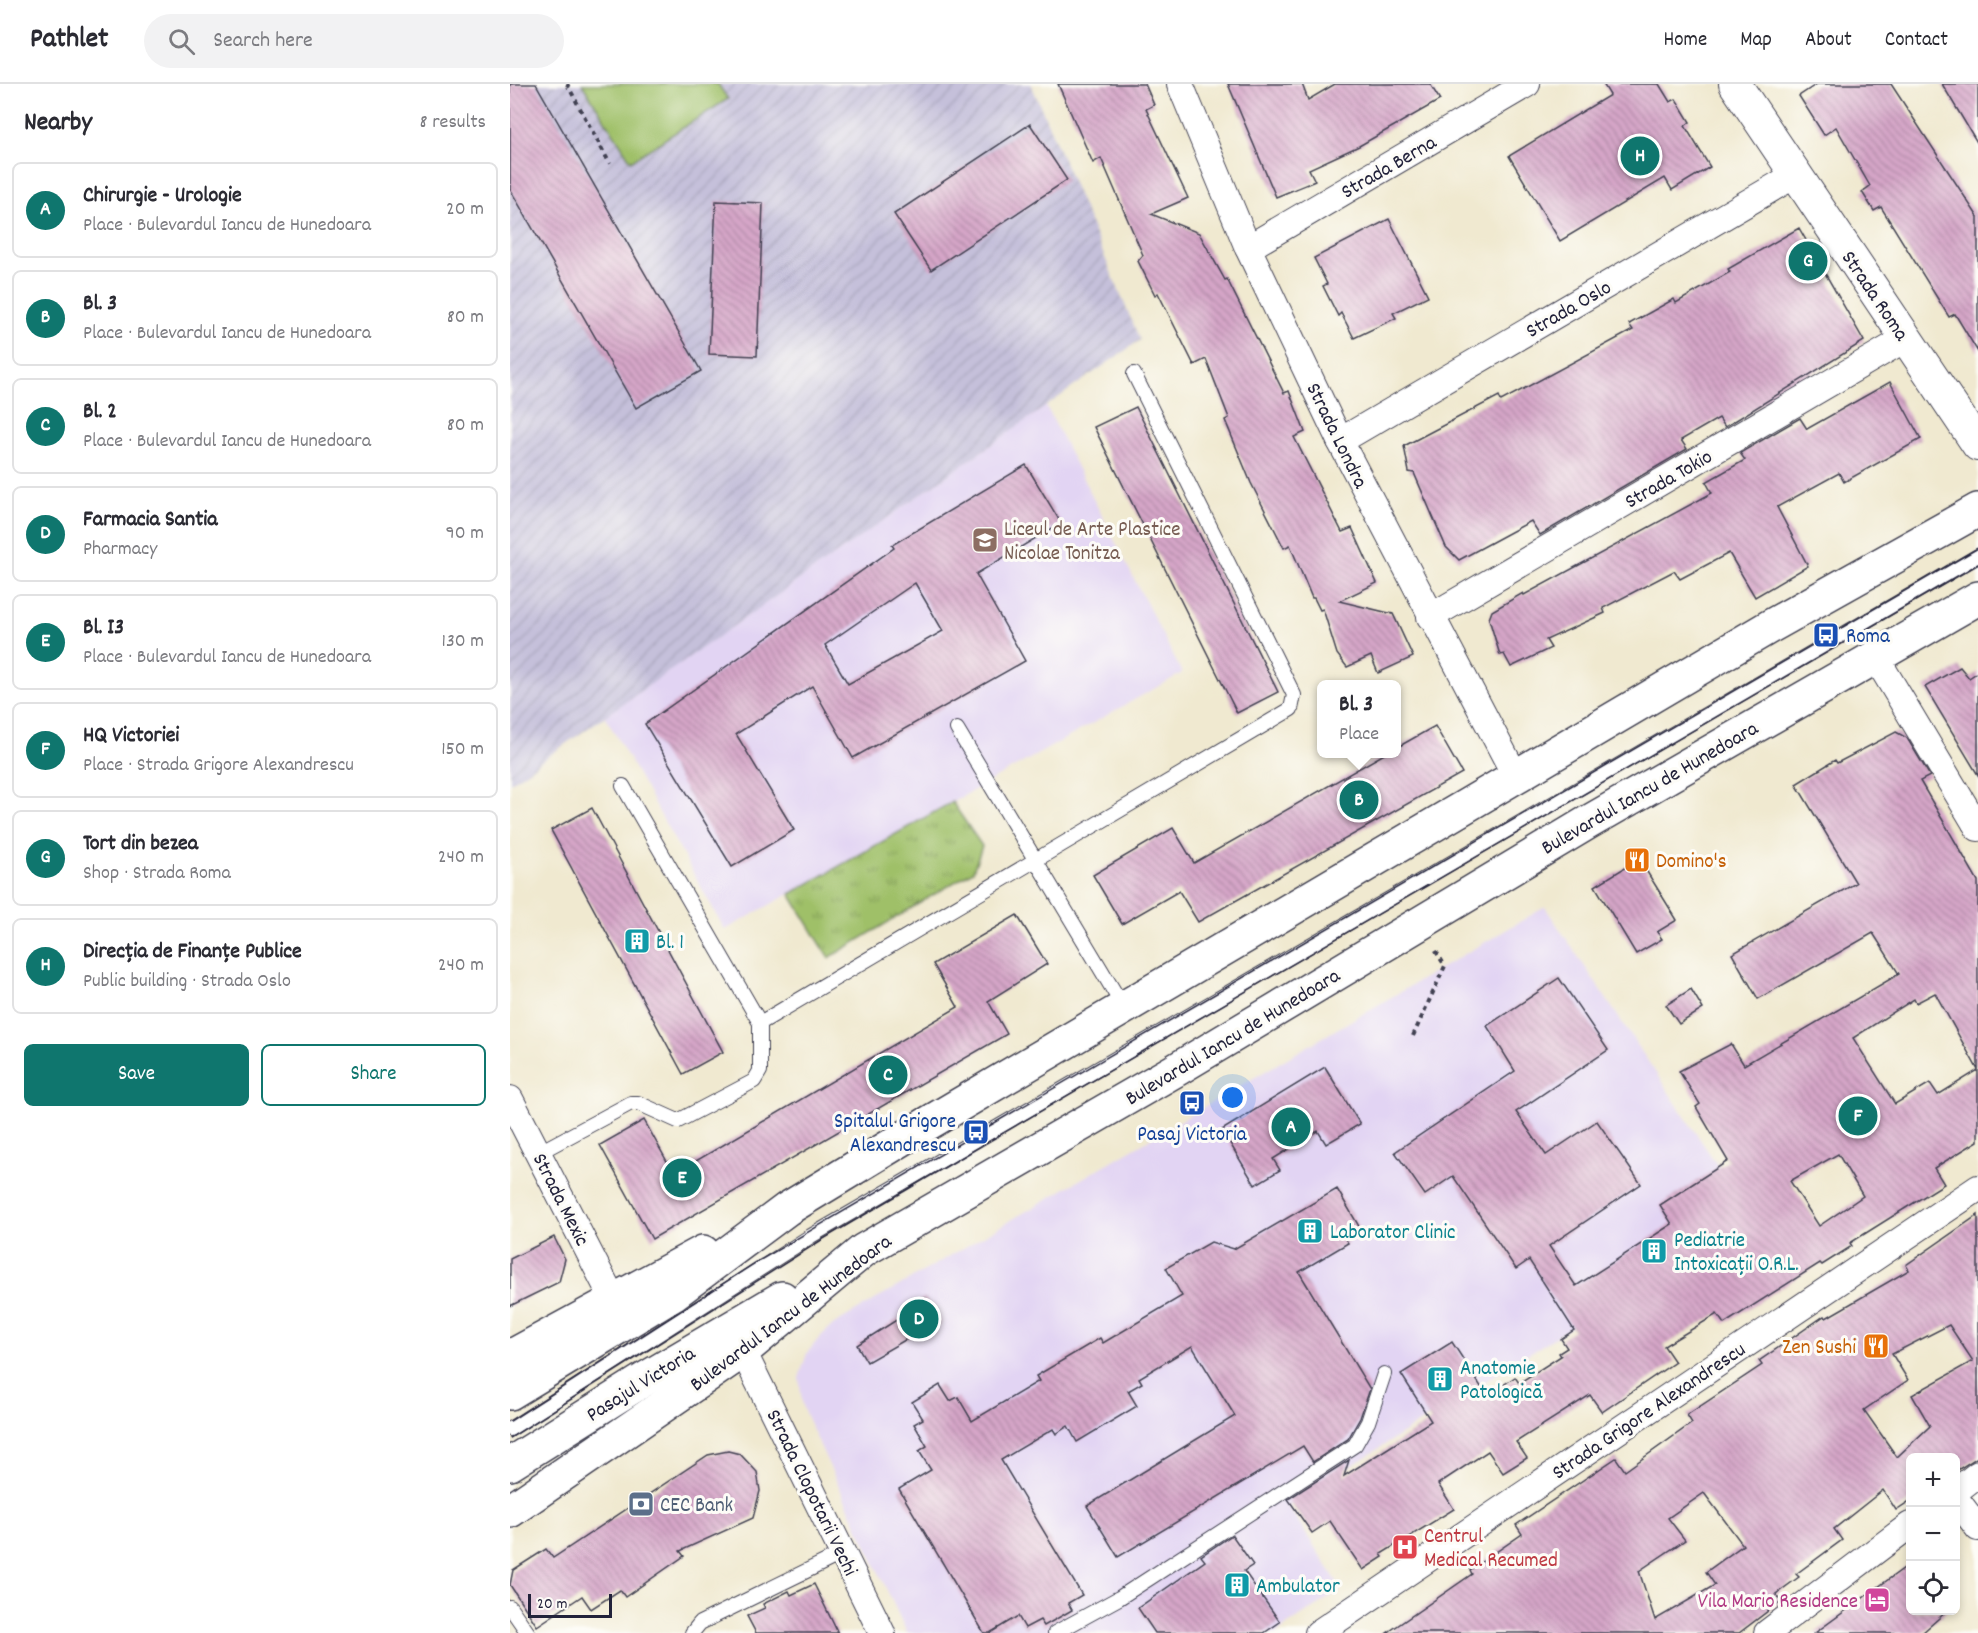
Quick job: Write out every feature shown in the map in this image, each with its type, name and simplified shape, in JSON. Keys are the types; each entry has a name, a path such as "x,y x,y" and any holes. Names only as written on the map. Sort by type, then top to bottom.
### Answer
{"main road":[{"path":"510,1357 706,1272 787,1209 927,1124 1769,627 1978,510"},
{"name":"Bulevardul Iancu de Hunedoara","path":"510,1511 743,1351 864,1250 1174,1071 1587,823 1978,598"},
{"name":"Pasajul Victoria","path":"510,1464 645,1379 864,1250"},
{"path":"510,1393 619,1311"}],"street":[{"name":"Strada Londra","path":"1180,84 1248,248 1340,441 1430,617 1516,777"},
{"name":"Strada Berna","path":"1248,248 1527,84"},
{"name":"Strada Roma","path":"1735,84 1978,445"},
{"name":"Strada Oslo","path":"1340,441 1796,175"},
{"name":"Strada Tokio","path":"1430,617 1905,339"},
{"path":"1875,656 1978,828"},
{"name":"Strada Mexic","path":"510,1099 619,1311"},
{"name":"Strada Grigore Alexandrescu","path":"1318,1633 1978,1188"},
{"name":"Strada Clopotarii Vechi","path":"743,1351 882,1633"},
{"path":"1960,1488 1978,1474"},
{"path":"1960,1504 1978,1528"},
{"path":"1767,1633 1906,1529"}],"lane":[{"path":"760,1023 1291,709 1294,695 1134,374"},
{"name":"Bulevardul Iancu de Hunedoara","path":"811,1236 1978,556"},
{"path":"957,729 1124,1009"},
{"path":"538,1153 631,1103 638,1103 678,1121 753,1081 760,1071 760,1023 623,786"},
{"name":"Pasajul Victoria","path":"510,1429 811,1236"},
{"path":"1055,1633 1119,1598 1355,1445 1368,1422 1384,1374"},
{"path":"692,1633 700,1623 843,1553"},
{"path":"510,1607 528,1633"}],"path":[{"path":"567,84 610,164"},
{"path":"1413,1036 1445,966"}],"shaded area":[{"path":"510,84 1031,84 1140,340 510,783"},
{"name":"Liceul de Arte Plastice Nicolae Tonitza","path":"1046,406 1182,673 725,930 605,716"},
{"path":"1545,907 1750,1214 1288,1506 1342,1589 1276,1633 907,1633 803,1409 799,1378 807,1353 820,1337 834,1324"}],"green space":[{"path":"582,84 718,84 728,99 631,161"},
{"path":"952,802 982,846 973,871 829,958 790,894"}],"building":[{"path":"510,84 536,84 701,371 636,408 510,189"},
{"path":"1058,84 1145,84 1154,105 1146,109 1188,198 1151,214 1199,233 1225,280 1227,279 1284,393 1289,391 1305,432 1294,437 1342,532 1352,528 1377,583 1339,601 1393,614 1413,657 1378,673 1371,656 1347,667 1337,654 1323,609 1320,610 1312,598 1290,545 1284,548 1251,483 1225,420 1229,418 1206,359 1194,365 1158,293 1155,295 1138,261 1143,255 1101,158 1093,163"},
{"path":"1228,84 1302,84 1308,100 1335,84 1430,84 1440,100 1359,146 1309,169 1315,181 1276,197"},
{"path":"1603,84 1659,84 1670,102 1676,99 1690,122 1685,126 1710,167 1672,190 1665,178 1560,241 1509,156 1610,95"},
{"path":"1817,84 1891,84 1978,217 1978,352 1955,314 1949,317 1881,207 1874,211 1862,192 1870,186 1836,127 1824,135 1799,96"},
{"path":"1942,84 1978,84 1978,144"},
{"path":"1030,124 1067,180 931,270 894,214"},
{"path":"716,201 763,203 757,356 709,354"},
{"path":"1389,219 1428,296 1393,313 1396,318 1354,338 1341,313 1338,316 1323,286 1327,284 1314,258"},
{"path":"1799,228 1864,341 1725,427 1719,418 1681,440 1687,449 1540,535 1531,521 1459,560 1446,547 1414,473 1409,472 1404,446 1499,396 1501,401 1633,330 1629,324 1674,299 1676,303 1730,272 1728,269"},
{"path":"1890,382 1921,439 1844,482 1839,473 1777,507 1808,566 1755,597 1729,553 1680,579 1674,571 1603,608 1605,613 1546,640 1551,648 1511,667 1504,654 1500,655 1489,619 1492,611 1712,493 1706,482 1745,460 1740,453 1800,418 1807,429"},
{"path":"1136,407 1278,692 1237,713 1094,427"},
{"path":"1026,465 1061,523 976,574 1025,661 853,758 812,686 736,734 794,830 732,867 645,724 894,548 892,545","holes":["915,583 943,631 848,684 825,645"]},
{"path":"1960,667 1969,678 1978,672 1978,775 1925,687"},
{"path":"1435,726 1462,773 1198,922 1179,891 1122,924 1093,875 1173,828 1194,863 1377,758 1401,758 1401,745"},
{"path":"1896,732 1907,738 1930,776 1920,781 1978,881 1978,1070 1978,1141 1934,1168 1944,1184 1850,1243 1852,1246 1822,1265 1820,1263 1724,1324 1717,1314 1664,1346 1675,1362 1602,1412 1590,1395 1516,1442 1527,1458 1503,1473 1488,1451 1438,1484 1454,1509 1381,1554 1383,1557 1363,1570 1330,1521 1312,1533 1288,1499 1349,1460 1344,1476 1431,1421 1401,1374 1452,1342 1487,1396 1515,1377 1519,1383 1561,1356 1559,1353 1567,1348 1561,1339 1574,1330 1529,1260 1516,1269 1453,1176 1425,1195 1395,1152 1515,1071 1487,1026 1559,978 1608,1050 1516,1112 1546,1155 1597,1121 1641,1184 1549,1246 1576,1286 1672,1224 1660,1205 1728,1161 1696,1107 1700,1104 1679,1071 1731,1044 1744,1065 1899,974 1873,933 1758,999 1732,954 1856,883 1796,784 1835,760 1837,763","holes":["1935,993 1978,1070 1938,1095 1930,1083 1895,1104 1853,1038 1914,999 1916,1003","1838,1154 1863,1196 1819,1226 1790,1181"]},
{"name":"Bl. 1","path":"592,808 723,1052 683,1074 551,830"},
{"path":"1639,859 1677,920 1657,932 1662,939 1636,954 1595,886"},
{"path":"1017,915 1047,964 988,1001 1007,1034 652,1239 600,1145 644,1120 674,1174 958,1007 933,964"},
{"path":"1691,989 1703,1009 1679,1024 1666,1005"},
{"path":"1325,1067 1360,1124 1326,1144 1318,1131 1273,1159 1280,1170 1255,1185 1222,1130"},
{"path":"1337,1189 1360,1228 1344,1237 1348,1243 1299,1272 1370,1389 1360,1418 1348,1439 1313,1462 1303,1446 1118,1557 1087,1506 1235,1416 1192,1346 1139,1378 1142,1383 1128,1391 1137,1406 1077,1442 1068,1426 1056,1434 1053,1429 1001,1460 1082,1595 1068,1603 1072,1610 1044,1626 1040,1620 1025,1628 1018,1616 990,1633 984,1633 899,1489 931,1470 919,1451 927,1446 914,1424 923,1419 912,1402 940,1385 950,1401 958,1397 972,1421 1039,1381 1036,1376 1100,1338 1103,1343 1182,1296 1166,1268 1211,1242 1234,1249"},
{"path":"1978,1215 1978,1457 1960,1468 1960,1453 1906,1453 1906,1503 1896,1510 1883,1490 1834,1529 1842,1540 1796,1574 1799,1577 1776,1594 1781,1601 1739,1633 1387,1633 1472,1574 1470,1570 1522,1534 1516,1525 1616,1458 1625,1471 1692,1423 1687,1415 1762,1365 1759,1361 1824,1316 1826,1318 1909,1270 1906,1265","holes":["1949,1325 1973,1361 1912,1395 1930,1426 1897,1457 1864,1410 1908,1380 1892,1354","1704,1493 1743,1545 1706,1572 1715,1585 1655,1620 1639,1571 1685,1540 1668,1518"]},
{"path":"554,1237 565,1259 559,1282 510,1306 510,1259"},
{"path":"925,1298 941,1323 919,1337 917,1333 867,1362 857,1345 906,1314 904,1311"},
{"path":"728,1451 740,1454 757,1472 760,1491 753,1518 680,1551 684,1556 625,1597 620,1590 591,1609 582,1596 537,1626 510,1585 513,1570 546,1549 553,1558 708,1455"},
{"name":"Ambulator","path":"1232,1535 1253,1565 1244,1571 1280,1622 1264,1633 1155,1633 1138,1608 1205,1561 1201,1556"},
{"path":"1906,1567 1906,1615 1942,1615 1922,1633 1815,1633"},
{"path":"814,1584 838,1633 756,1633 747,1616 765,1608 763,1604 789,1591 791,1595"}],"tram line":[{"path":"510,1421 755,1263 1978,548"},
{"path":"510,1438 820,1241 1978,564"}],"place":[{"name":"Direcția de Finanțe Publice","path":"1640,156"},
{"name":"Tort din bezea","path":"1808,261"},
{"name":"Liceul de Arte Plastice Nicolae Tonitza","path":"985,540"},
{"name":"Roma","path":"1826,635"},
{"name":"Bl. 3","path":"1359,800"},
{"name":"Domino's","path":"1637,860"},
{"name":"Bl. 1","path":"637,941"},
{"name":"Bl. 2","path":"888,1075"},
{"name":"Pasaj Victoria","path":"1192,1103"},
{"name":"HQ Victoriei","path":"1858,1116"},
{"name":"Chirurgie - Urologie","path":"1291,1127"},
{"name":"Spitalul Grigore Alexandrescu","path":"976,1132"},
{"name":"Bl. I3","path":"682,1178"},
{"name":"Laborator Clinic","path":"1310,1231"},
{"name":"Pediatrie Intoxicații O.R.L.","path":"1654,1251"},
{"name":"Farmacia Santia","path":"919,1319"},
{"name":"Zen Sushi","path":"1876,1346"},
{"name":"Anatomie Patologică","path":"1440,1379"},
{"name":"CEC Bank","path":"641,1504"},
{"name":"Centrul Medical Recumed","path":"1405,1547"},
{"name":"Ambulator","path":"1237,1585"},
{"name":"Vila Mario Residence","path":"1877,1600"}]}
